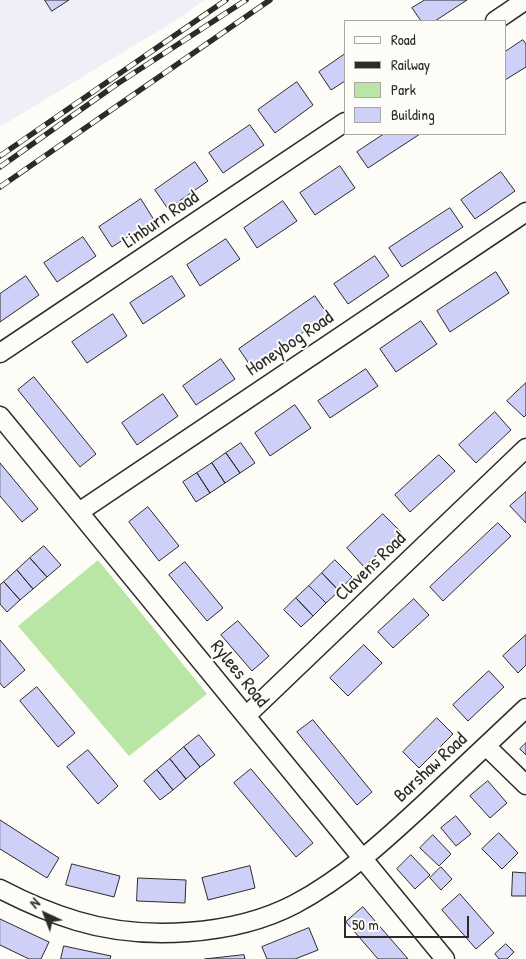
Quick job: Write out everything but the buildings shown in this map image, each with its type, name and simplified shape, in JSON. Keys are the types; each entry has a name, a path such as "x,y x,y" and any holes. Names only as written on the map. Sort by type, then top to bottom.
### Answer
{"street":[{"path":"496,20 526,0"},
{"name":"Linburn Road","path":"0,353 344,123"},
{"name":"Honeybog Road","path":"78,512 526,212"},
{"name":"Rylees Road","path":"0,416 445,959"},
{"name":"Clavens Road","path":"246,716 526,448"},
{"name":"Barshaw Road","path":"0,889 30,904 78,922 127,930 198,932 249,922 295,904 364,859 526,708"},
{"path":"486,746 526,785"}],"shaded area":[{"path":"0,0 204,0 181,17 0,127"}],"green space":[{"path":"98,560 207,694 129,756 18,626"}],"railway":[{"path":"0,156 226,0"},
{"path":"0,167 117,84 246,0"},
{"path":"0,187 270,0"}]}
